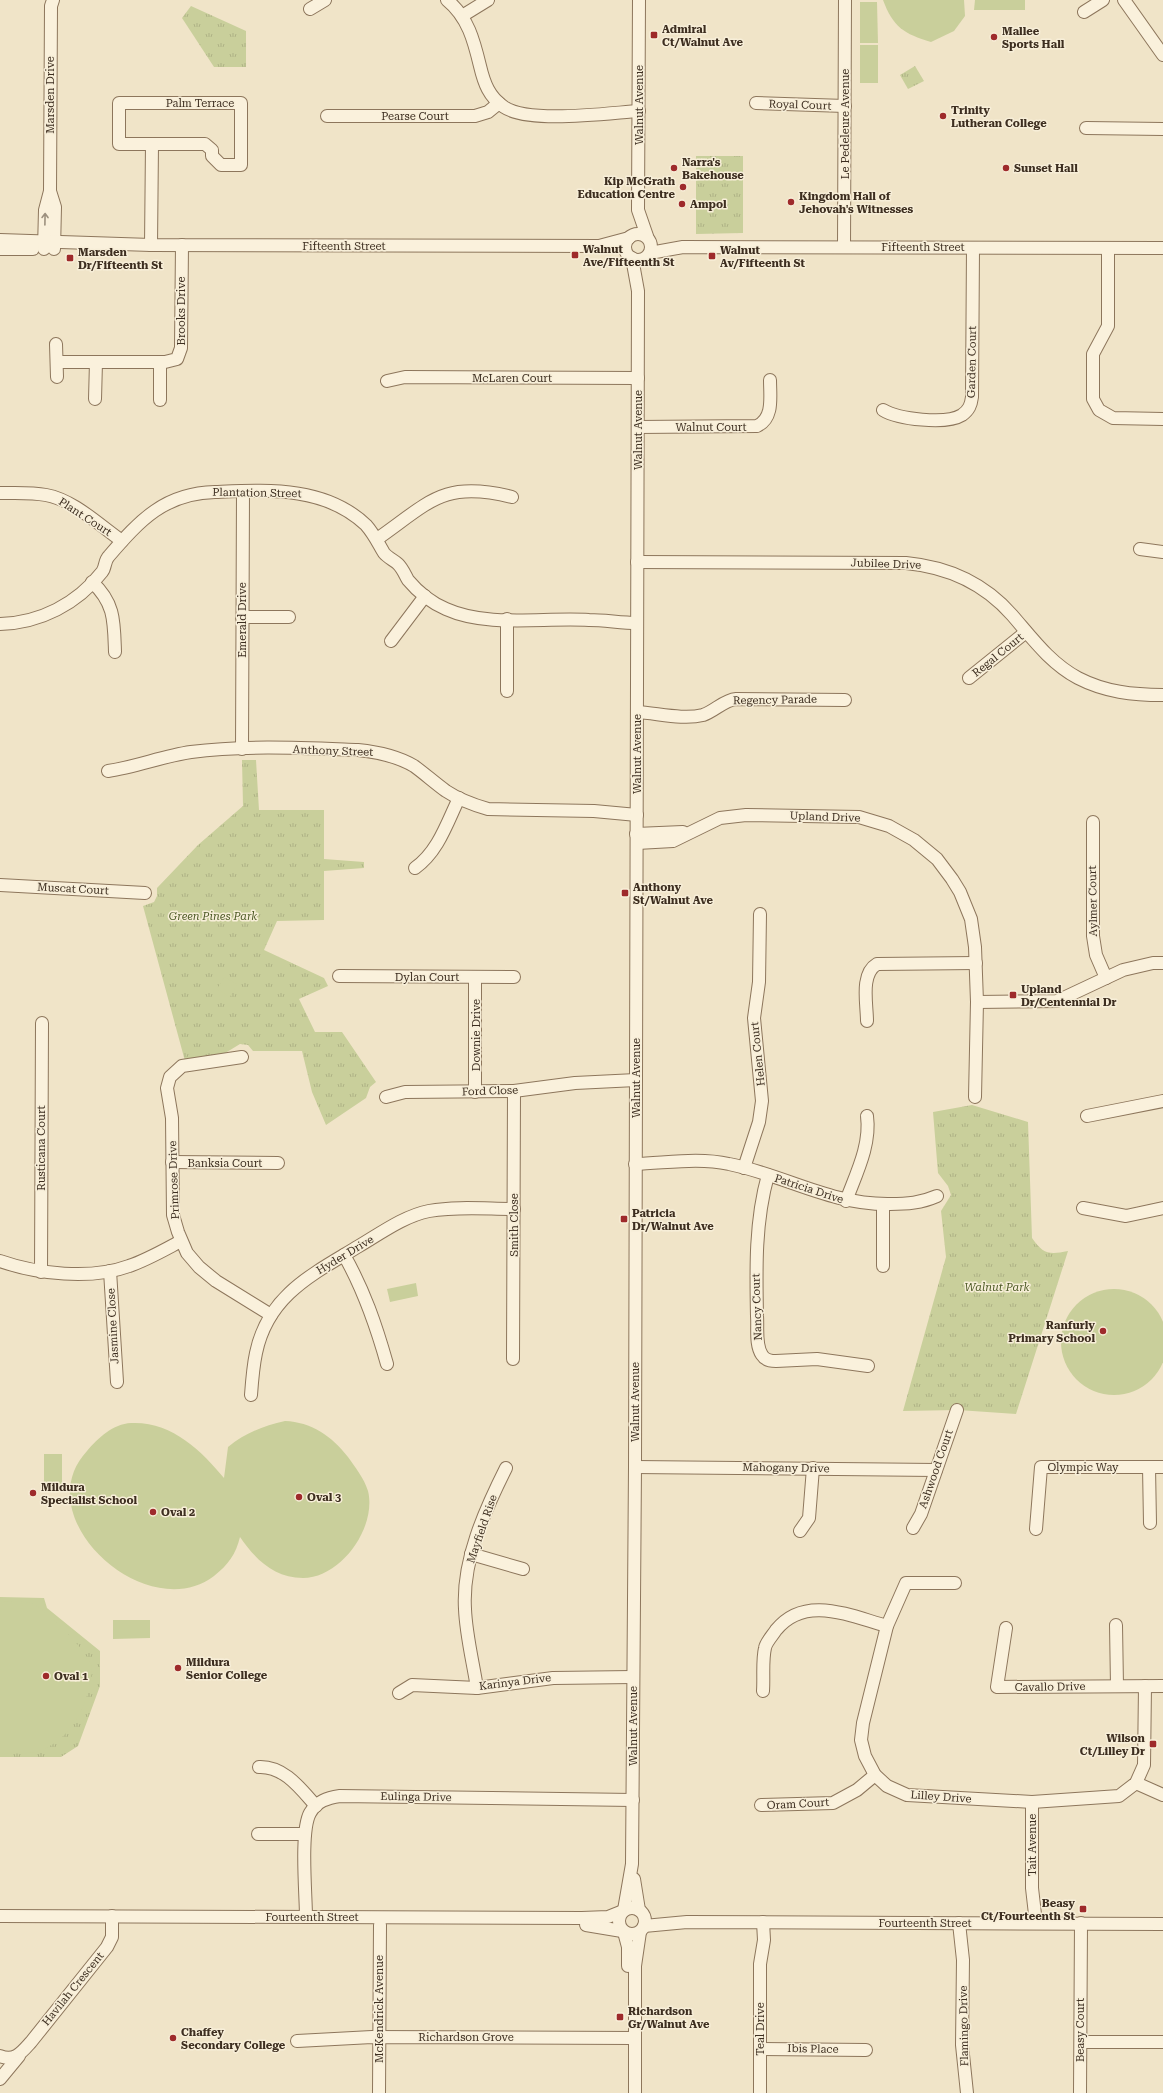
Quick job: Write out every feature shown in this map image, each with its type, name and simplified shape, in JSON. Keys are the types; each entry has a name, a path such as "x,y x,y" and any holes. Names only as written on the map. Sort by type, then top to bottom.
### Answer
{"street":[{"name":"Marsden Drive","path":"49,245 45,210 50,191 51,6 53,0"},
{"path":"310,9 325,0"},
{"path":"447,0 462,16 474,41 486,87 499,103 514,112 525,114 597,115 615,118 639,114"},
{"path":"462,16 488,0"},
{"name":"Walnut Avenue","path":"630,237 638,210 639,0"},
{"name":"Le Pedeleure Avenue","path":"844,247 845,0"},
{"path":"1084,12 1102,0"},
{"path":"1124,0 1162,53"},
{"name":"Palm Terrace","path":"119,103 241,103 241,165 221,165 212,156 212,150 205,144 152,144 119,144 119,103"},
{"name":"Pearse Court","path":"327,116 475,116 488,112 499,103"},
{"name":"Royal Court","path":"756,103 845,106"},
{"path":"1086,128 1163,129"},
{"path":"151,245 152,144"},
{"name":"Walnut Avenue","path":"638,210 648,237"},
{"path":"639,234 648,237 652,245 648,256 638,260 630,257 625,249 630,237 639,234"},
{"name":"Fifteenth Street","path":"0,249 49,245 88,244 599,246 630,237"},
{"name":"Fifteenth Street","path":"648,237 683,247"},
{"name":"Fifteenth Street","path":"0,240 49,245"},
{"name":"Brooks Drive","path":"57,362 174,361 181,353 182,245"},
{"name":"Fifteenth Street","path":"599,246 630,257"},
{"name":"Fifteenth Street","path":"648,256 683,247 1163,248"},
{"name":"Garden Court","path":"883,410 898,418 950,419 961,416 970,408 972,397 972,248"},
{"path":"1108,248 1108,322 1105,333 1094,348 1093,399 1100,410 1113,418 1163,419"},
{"name":"Walnut Avenue","path":"638,292 648,256"},
{"name":"Walnut Avenue","path":"624,1911 632,1864 635,1467 638,292 630,257"},
{"path":"56,344 57,377"},
{"path":"95,399 96,362"},
{"path":"160,362 160,400"},
{"name":"McLaren Court","path":"387,380 405,377 638,378"},
{"name":"Walnut Court","path":"638,427 757,426 765,421 769,412 770,380"},
{"path":"377,539 430,502 450,493 481,491 512,498"},
{"name":"Plantation Street","path":"0,624 18,622 46,615 76,598 103,571 108,556 131,529 148,514 175,499 200,493 243,492 297,492 319,497 349,512 366,526 377,539 384,552 398,564 410,582 425,596 446,609 463,615 481,618 507,619 637,620"},
{"name":"Emerald Drive","path":"242,749 243,492"},
{"name":"Plant Court","path":"0,493 34,493 56,497 76,508 122,541"},
{"path":"1140,549 1163,552"},
{"name":"Jubilee Drive","path":"637,562 906,563 935,567 966,579 989,592 1000,602 1050,658 1072,674 1088,683 1121,693 1163,695"},
{"path":"92,582 103,594 110,605 114,625 114,652"},
{"path":"392,641 425,596"},
{"path":"242,617 290,617"},
{"path":"507,619 507,691"},
{"name":"Regal Court","path":"970,678 1026,632"},
{"name":"Regency Parade","path":"637,715 697,716 709,713 727,701 736,699 845,700"},
{"name":"Anthony Street","path":"108,771 189,753 242,749 348,749 389,755 414,766 446,791 475,805 500,810 637,811"},
{"path":"415,868 423,863 434,849 459,798"},
{"name":"Upland Drive","path":"636,838 696,829 720,818 733,816 777,815 859,817 896,829 925,848 952,878 960,892 971,919 976,963 977,1002 975,1097"},
{"name":"Aylmer Court","path":"1093,822 1093,936 1096,955 1106,978"},
{"name":"Muscat Court","path":"0,886 145,893"},
{"name":"Helen Court","path":"744,1168 759,1122 762,1101 754,1018 759,982 760,914"},
{"path":"867,1021 867,978 870,970 877,964 976,963"},
{"path":"977,1002 1057,1000 1123,970 1153,963 1163,963"},
{"name":"Dylan Court","path":"339,976 514,978"},
{"name":"Downie Drive","path":"476,977 476,1092"},
{"name":"Rusticana Court","path":"41,1272 42,1023"},
{"name":"Primrose Drive","path":"242,1057 182,1066 173,1072 167,1088 172,1118 173,1215 181,1241 193,1261 206,1274 271,1315"},
{"name":"Ford Close","path":"386,1097 404,1092 514,1091 575,1083 636,1083"},
{"name":"Smith Close","path":"513,1359 514,1091"},
{"path":"1087,1116 1163,1101"},
{"path":"846,1201 866,1143 868,1130 867,1116"},
{"name":"Patricia Drive","path":"635,1160 716,1162 768,1175 846,1201 883,1204 914,1203 937,1196"},
{"name":"Banksia Court","path":"172,1162 278,1163"},
{"name":"Nancy Court","path":"768,1175 764,1194 756,1262 758,1343 762,1356 769,1360 776,1361 817,1359 868,1366"},
{"path":"883,1204 883,1266"},
{"path":"1083,1208 1126,1216 1163,1208"},
{"name":"Hyder Drive","path":"251,1395 256,1353 271,1315 285,1296 296,1286 395,1224 418,1214 439,1210 514,1209"},
{"path":"0,1261 41,1272 84,1273 110,1271 129,1266 181,1241"},
{"path":"344,1256 358,1280 374,1316 386,1364"},
{"name":"Jasmine Close","path":"110,1271 117,1382"},
{"name":"Ashwood Court","path":"913,1528 921,1514 958,1410"},
{"name":"Mahogany Drive","path":"635,1467 936,1470"},
{"name":"Olympic Way","path":"1036,1528 1041,1467 1163,1467"},
{"path":"1149,1467 1150,1523"},
{"name":"Mayfield Rise","path":"477,1688 464,1608 467,1574 471,1554 494,1493 506,1468"},
{"path":"800,1531 809,1518 813,1468"},
{"path":"471,1554 523,1569"},
{"name":"Lilley Drive","path":"955,1584 906,1583 887,1626 863,1723 861,1740 865,1756 875,1775 887,1786 907,1795 1032,1802 1119,1796 1136,1784"},
{"path":"763,1691 765,1647 783,1622 796,1613 812,1609 825,1610 887,1626"},
{"path":"1116,1625 1117,1686"},
{"name":"Cavallo Drive","path":"1006,1628 997,1687 1163,1686"},
{"name":"Karinya Drive","path":"399,1693 412,1685 477,1688 553,1678 633,1677"},
{"path":"1145,1686 1144,1765 1136,1784 1163,1795"},
{"path":"258,1767 269,1767 285,1774 316,1806 309,1814 305,1834 306,1917"},
{"name":"Oram Court","path":"761,1805 834,1803 857,1790 875,1775"},
{"name":"Eulinga Drive","path":"316,1806 324,1799 340,1796 633,1800"},
{"name":"Tait Avenue","path":"1032,1802 1032,1888 1029,1906 1033,1923"},
{"path":"258,1834 305,1834"},
{"name":"Walnut Avenue","path":"628,2093 636,1954 642,1921 632,1864"},
{"path":"632,1908 642,1921 632,1935 623,1931 619,1919 624,1911 632,1908"},
{"name":"Fourteenth Street","path":"0,1923 306,1917 582,1918 608,1917 624,1911"},
{"name":"Fourteenth Street","path":"0,1916 112,1920 380,1925 590,1925 623,1931"},
{"name":"Havilah Crescent","path":"0,2079 107,1947 112,1937 112,1920"},
{"name":"Fourteenth Street","path":"642,1921 1163,1924"},
{"name":"Teal Drive","path":"760,1922 760,2093"},
{"name":"Flamingo Drive","path":"963,1923 962,2045 967,2093"},
{"name":"Beasy Court","path":"1078,1923 1081,2042 1080,2093"},
{"name":"McKendrick Avenue","path":"379,2093 380,1925"},
{"name":"Walnut Avenue","path":"623,1931 628,1947 635,2093"},
{"name":"Richardson Grove","path":"296,2041 379,2037 632,2038"},
{"path":"1081,2042 1163,2042"},
{"name":"Ibis Place","path":"760,2048 866,2050"},
{"path":"0,2056 10,2058 19,2056"}],"green space":[{"path":"883,0 964,0 965,16 954,31 931,42 914,36 895,23"},
{"path":"975,0 1025,0 1025,10 974,10"},
{"path":"860,2 877,2 878,43 860,43"},
{"path":"191,6 246,31 246,67 214,67 182,18"},
{"path":"860,45 878,45 878,83 860,83"},
{"path":"915,66 924,81 908,89 900,75"},
{"path":"696,156 743,156 743,233 696,234"},
{"name":"Green Pines Park","path":"242,760 256,760 259,810 324,810 324,859 364,862 364,868 324,871 324,920 277,921 264,950 324,978 328,986 299,999 315,1032 342,1032 376,1082 370,1087 366,1098 326,1125 312,1092 302,1051 253,1051 248,1045 240,1044 222,1055 185,1061 143,906 154,902 157,896 157,888 198,845 243,806"},
{"path":"224,977 237,984 230,997 217,989"},
{"name":"Walnut Park","path":"972,1105 1028,1122 1032,1238 1043,1250 1047,1252 1056,1253 1068,1251 1016,1414 958,1410 903,1411 946,1257 941,1211 951,1195 948,1186 938,1173 933,1112"},
{"path":"416,1283 418,1296 390,1302 387,1289"},
{"path":"1114,1289 1134,1293 1152,1304 1163,1322 1167,1342 1163,1362 1152,1380 1134,1391 1114,1395 1094,1391 1076,1380 1065,1362 1061,1342 1065,1322 1076,1304 1094,1293"},
{"path":"285,1421 304,1424 328,1437 342,1449 348,1457 368,1491 369,1505 367,1520 361,1534 353,1548 343,1560 330,1569 317,1576 303,1578 283,1575 266,1566 259,1560 240,1537 231,1559 214,1576 187,1588 157,1587 128,1577 102,1558 82,1533 71,1506 72,1478 87,1451 106,1432 118,1426 131,1423 146,1424 172,1432 195,1448 224,1478 228,1447 255,1431 269,1425"},
{"path":"44,1454 62,1454 62,1492 44,1492"},
{"name":"Oval 1","path":"0,1597 44,1598 47,1608 100,1651 100,1686 78,1746 61,1757 0,1757"},
{"name":"Oval 1","path":"0,1602 25,1602 33,1604 39,1608 75,1641 92,1667 88,1693 80,1714 68,1731 60,1739 52,1745 37,1752 0,1753"},
{"path":"113,1620 150,1620 150,1638 113,1639"}],"place":[{"name":"Admiral Ct/Walnut Ave","path":"654,35"},
{"name":"Mallee Sports Hall","path":"994,37"},
{"name":"Trinity Lutheran College","path":"943,116"},
{"name":"Narra's Bakehouse","path":"674,168"},
{"name":"Sunset Hall","path":"1006,168"},
{"name":"Kip McGrath Education Centre","path":"683,187"},
{"name":"Kingdom Hall of Jehovah's Witnesses","path":"791,202"},
{"name":"Ampol","path":"682,204"},
{"name":"Walnut Ave/Fifteenth St","path":"575,255"},
{"name":"Walnut Av/Fifteenth St","path":"712,256"},
{"name":"Marsden Dr/Fifteenth St","path":"70,258"},
{"name":"Anthony St/Walnut Ave","path":"625,893"},
{"name":"Upland Dr/Centennial Dr","path":"1013,995"},
{"name":"Patricia Dr/Walnut Ave","path":"624,1219"},
{"name":"Ranfurly Primary School","path":"1103,1331"},
{"name":"Mildura Specialist School","path":"33,1493"},
{"name":"Oval 3","path":"299,1497"},
{"name":"Oval 2","path":"153,1512"},
{"name":"Mildura Senior College","path":"178,1668"},
{"name":"Oval 1","path":"46,1676"},
{"name":"Wilson Ct/Lilley Dr","path":"1153,1744"},
{"name":"Beasy Ct/Fourteenth St","path":"1083,1909"},
{"name":"Richardson Gr/Walnut Ave","path":"620,2017"},
{"name":"Chaffey Secondary College","path":"173,2038"}]}
